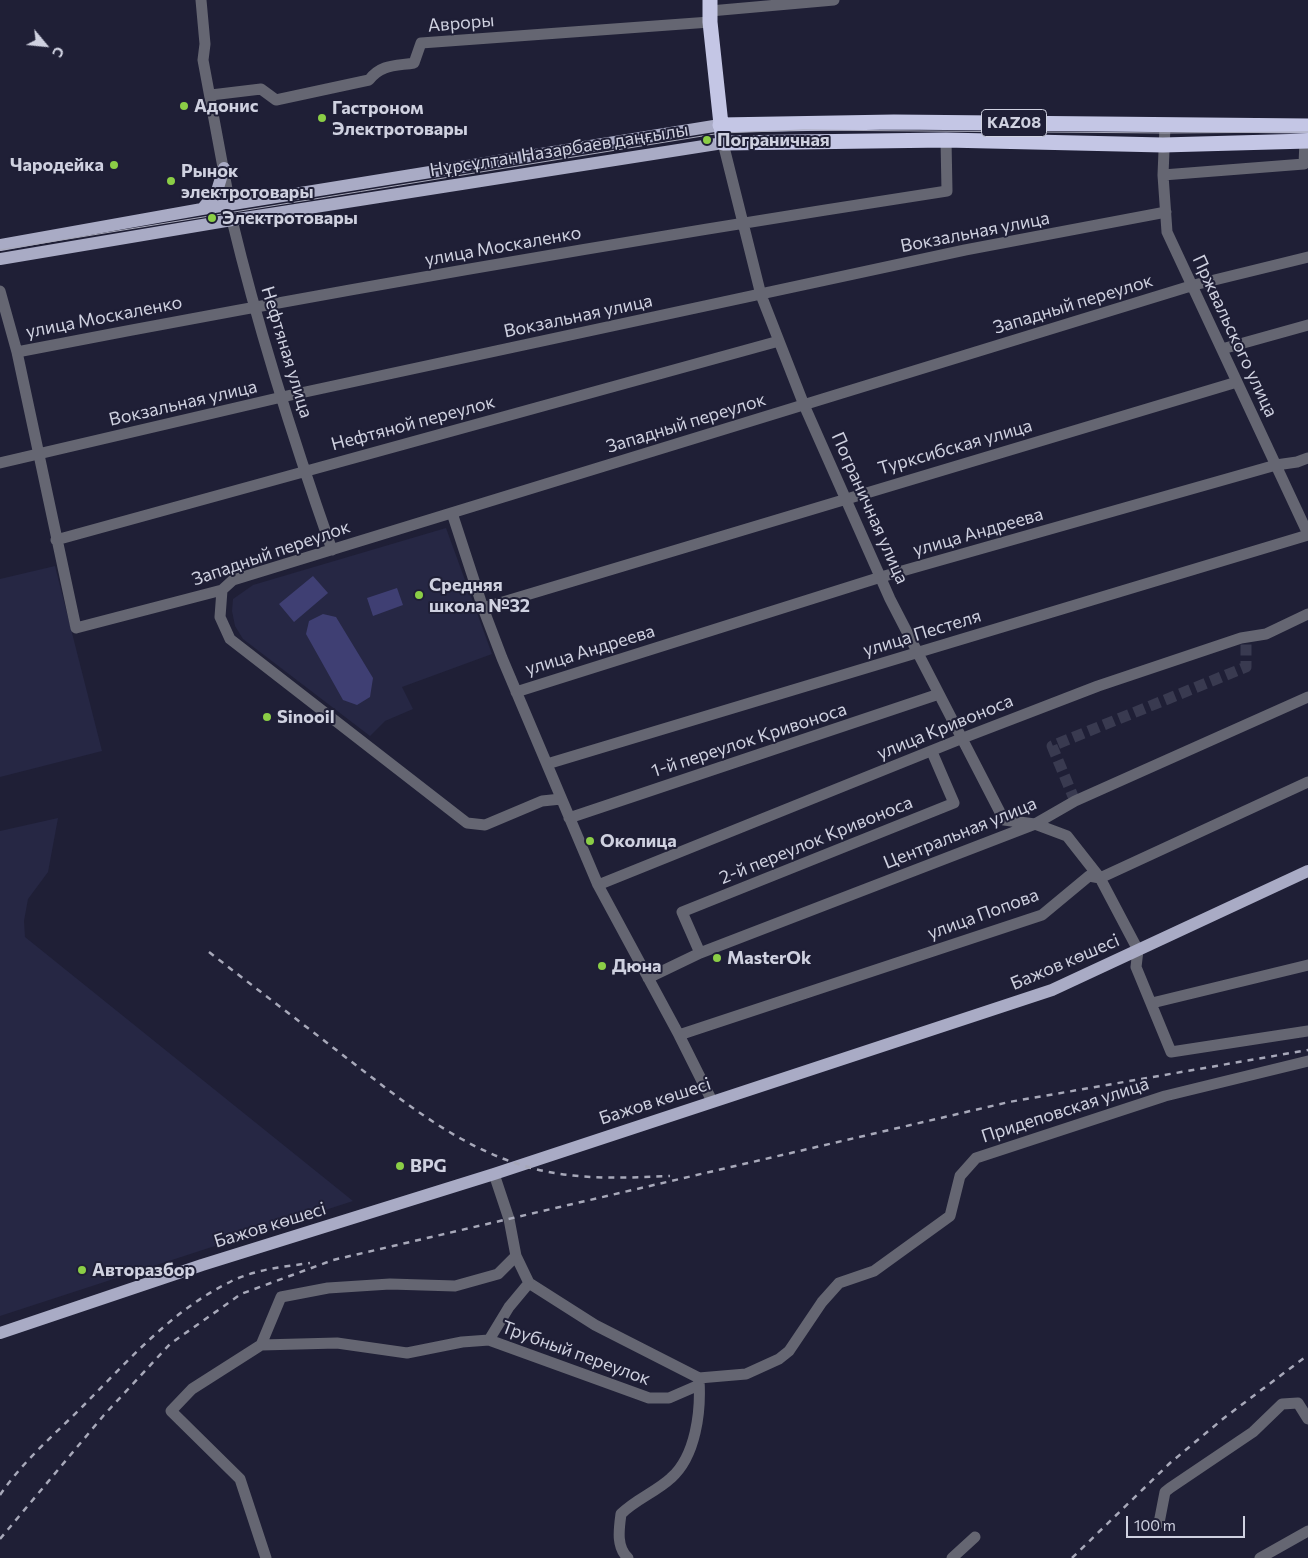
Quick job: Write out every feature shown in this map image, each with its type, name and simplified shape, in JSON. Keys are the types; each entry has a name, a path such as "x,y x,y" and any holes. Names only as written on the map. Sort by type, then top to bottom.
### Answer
{"highway":[{"name":"Пограничная улица","path":"710,11 723,144"},
{"name":"Нұрсұлтан Назарбаев даңғылы","path":"720,125 904,122 1165,126 1307,136"},
{"name":"Нұрсұлтан Назарбаев даңғылы","path":"723,144 946,140 1163,145 1307,136"}],"main road":[{"name":"Нұрсұлтан Назарбаев даңғылы","path":"0,245 202,209 720,125"},
{"name":"Нұрсұлтан Назарбаев даңғылы","path":"0,259 232,220 723,144"},
{"path":"202,209 217,191 224,168"},
{"path":"230,205 232,220"},
{"name":"Бажов көшесі","path":"0,1333 202,1265 494,1174 1052,990 1308,871"}],"street":[{"path":"202,0 205,44 204,60 230,205"},
{"name":"Авроры","path":"211,95 260,89 276,100 370,80 374,73 382,68 414,63 421,43 710,11 834,0"},
{"name":"Пржвальского улица","path":"1165,126 1163,175 1167,232 1194,285 1308,535"},
{"path":"1163,175 1304,164 1307,136"},
{"name":"улица Москаленко","path":"17,352 253,306 743,222 947,191 946,140"},
{"name":"Пограничная улица","path":"723,144 761,295 804,405 890,599 1004,820 1035,824 1067,836 1100,878 1138,950"},
{"name":"Вокзальная улица","path":"0,463 282,397 965,250 1166,212"},
{"name":"Нефтяная улица","path":"232,220 253,306 304,471 332,550"},
{"name":"Западный переулок","path":"56,540 76,628 222,590 233,580 1194,285 1308,257"},
{"path":"0,291 17,352 56,540"},
{"path":"1222,349 1308,325"},
{"name":"Нефтяной переулок","path":"56,540 779,340"},
{"name":"Турксибская улица","path":"483,608 844,498 1237,382"},
{"name":"улица Андреева","path":"516,692 881,577 1276,465 1297,462 1308,458"},
{"path":"452,513 483,608 516,692 598,885 679,1035 712,1101"},
{"name":"улица Пестеля","path":"547,764 1308,535"},
{"path":"222,590 220,617 230,639 467,823 485,825 542,801 561,799"},
{"name":"улица Кривоноса","path":"598,885 963,738 1098,686 1241,638 1266,634 1308,614"},
{"name":"1-й переулок Кривоноса","path":"569,818 939,694"},
{"name":"Центральная улица","path":"648,978 700,954 1035,824 1075,801 1308,698"},
{"name":"2-й переулок Кривоноса","path":"700,954 682,912 954,803 932,752"},
{"name":"улица Попова","path":"679,1035 1042,915 1089,876 1100,878 1308,782"},
{"path":"1138,950 1136,967 1171,1052 1308,1031"},
{"path":"1152,1003 1308,965"},
{"name":"Придеповская улица","path":"699,1382 746,1374 779,1359 789,1351 822,1302 839,1283 874,1271 950,1216 960,1176 976,1158 1165,1096 1308,1061"},
{"path":"494,1174 509,1219 516,1256 529,1283 595,1325 699,1382 698,1422 684,1460 671,1478 642,1496 621,1514 619,1540 623,1554 628,1558"},
{"path":"266,1558 240,1479 171,1411 192,1389 261,1345 281,1297 328,1288 390,1284 455,1286 498,1274 516,1256"},
{"path":"489,1340 509,1306 529,1283"},
{"name":"Трубный переулок","path":"261,1345 337,1343 407,1353 462,1342 489,1340 649,1398 669,1398 699,1382"},
{"path":"1159,1523 1166,1492 1170,1488 1253,1432 1282,1404 1303,1400 1308,1418"},
{"path":"1260,1558 1308,1531"},
{"path":"952,1558 975,1537"}],"shaded area":[{"path":"446,528 492,654 402,687 413,709 385,721 370,736 243,639 235,626 232,611 233,599 253,585"},
{"path":"55,566 102,751 0,777 0,579"},
{"path":"313,576 328,593 294,622 279,604"},
{"path":"397,588 403,605 373,616 367,598"},
{"path":"323,614 336,617 373,678 370,697 357,705 343,700 306,634 309,621"},
{"path":"58,818 48,872 28,899 24,921 25,937 353,1201 0,1316 0,831"}],"tunnel":[{"path":"1075,801 1052,746 1246,667 1246,637"}],"tram line":[{"path":"0,250 721,133 803,130 1164,133 1308,132"}],"railway":[{"path":"209,952 411,1107 482,1150 508,1161 552,1173 585,1177 619,1178 670,1176"},
{"path":"0,1539 104,1415 170,1344 241,1294 333,1260 1009,1102 1308,1050"},
{"path":"0,1495 39,1449 151,1338 189,1307 230,1282 249,1274 310,1263"},
{"path":"1072,1558 1170,1463 1224,1418 1308,1355"}],"place":[{"name":"Адонис","path":"184,106"},
{"name":"Гастроном Электротовары","path":"322,118"},
{"name":"Пограничная","path":"707,140"},
{"name":"Чародейка","path":"114,165"},
{"name":"Рынок электротовары","path":"171,181"},
{"name":"Электротовары","path":"212,218"},
{"name":"Средняя школа №32","path":"419,595"},
{"name":"Sinooil","path":"267,717"},
{"name":"Околица","path":"590,841"},
{"name":"MasterOk","path":"717,958"},
{"name":"Дюна","path":"602,966"},
{"name":"BPG","path":"400,1166"},
{"name":"Авторазбор","path":"82,1270"}]}
